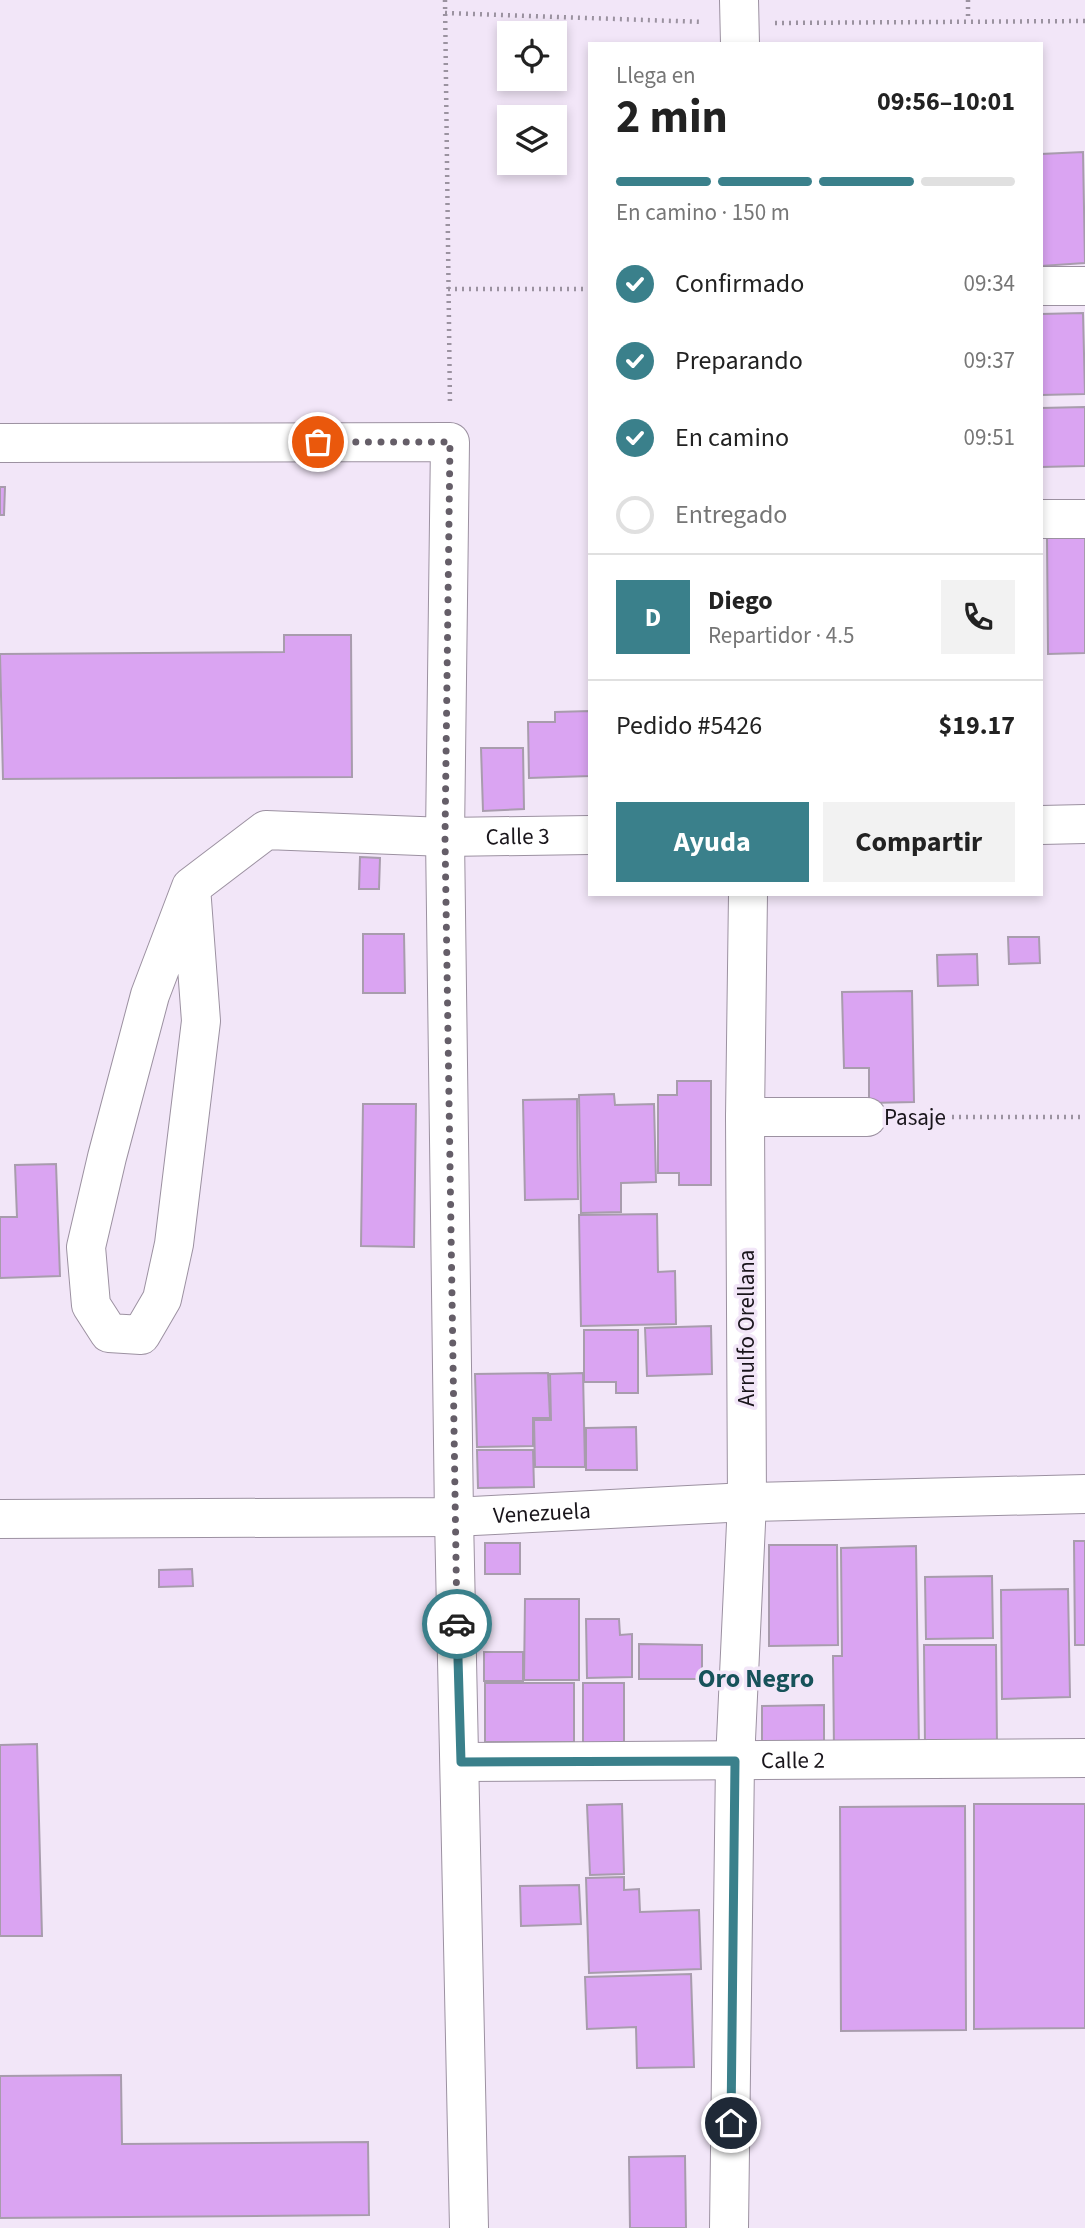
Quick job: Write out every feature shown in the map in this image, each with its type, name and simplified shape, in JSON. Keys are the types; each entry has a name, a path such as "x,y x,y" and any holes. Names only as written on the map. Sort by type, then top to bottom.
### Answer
{"street":[{"path":"739,0 740,42"},
{"path":"1043,286 1085,286"},
{"path":"0,443 450,442 445,837 454,1517 469,2228"},
{"path":"1043,519 1085,519"},
{"path":"1043,825 1085,824"},
{"name":"Calle 3","path":"191,887 266,830 445,837 588,835"},
{"path":"191,887 201,1021 174,1244 162,1299 141,1335 109,1333 91,1305 86,1247 150,995 191,887"},
{"name":"Arnulfo Orellana","path":"729,2228 735,1761 747,1502 745,1117 748,896"},
{"name":"Pasaje","path":"745,1117 867,1117"},
{"name":"Venezuela","path":"0,1519 454,1517 747,1502 1085,1494"},
{"name":"Calle 2","path":"461,1762 1085,1758"}],"path":[{"path":"445,0 450,442"},
{"path":"968,0 968,20"},
{"path":"448,289 588,289"},
{"name":"Pasaje","path":"867,1117 1085,1117"}],"building":[{"path":"1083,152 1085,263 1043,266 1043,154"},
{"path":"1083,313 1085,394 1043,395 1043,314"},
{"path":"1085,407 1085,466 1043,467 1043,408"},
{"path":"0,487 5,487 4,515 0,515"},
{"path":"1085,536 1085,653 1048,654 1047,537"},
{"path":"284,635 351,635 352,777 3,779 0,654 284,652"},
{"path":"588,711 588,776 529,778 528,722 555,722 555,712"},
{"path":"481,748 523,748 524,809 483,811"},
{"path":"360,857 380,858 379,889 359,889"},
{"path":"363,934 404,934 405,993 363,993"},
{"path":"1008,937 1039,937 1040,963 1009,964"},
{"path":"977,954 978,985 938,986 937,955"},
{"path":"912,991 914,1102 869,1103 869,1068 844,1068 842,992"},
{"path":"677,1081 711,1081 711,1185 679,1185 679,1173 658,1173 658,1095 677,1095"},
{"path":"614,1094 615,1105 654,1104 656,1182 621,1183 621,1212 581,1213 579,1095"},
{"path":"577,1099 578,1199 525,1200 523,1100"},
{"path":"363,1104 416,1104 414,1247 361,1246"},
{"path":"56,1164 60,1276 0,1278 0,1217 17,1217 15,1165"},
{"path":"657,1214 658,1272 675,1271 676,1324 581,1326 579,1215"},
{"path":"711,1326 712,1374 647,1376 645,1328"},
{"path":"584,1330 638,1330 638,1393 616,1393 616,1382 584,1382"},
{"path":"548,1373 550,1418 533,1418 533,1446 477,1447 475,1374"},
{"path":"583,1373 585,1467 535,1467 534,1420 551,1420 550,1374"},
{"path":"636,1427 637,1470 586,1470 586,1428"},
{"path":"477,1450 533,1450 534,1487 478,1488"},
{"path":"1074,1541 1085,1541 1085,1645 1075,1645"},
{"path":"485,1543 520,1543 520,1574 485,1574"},
{"path":"769,1545 837,1545 838,1645 769,1646"},
{"path":"916,1546 919,1751 834,1752 833,1656 842,1656 841,1548"},
{"path":"192,1569 193,1586 159,1587 159,1570"},
{"path":"992,1576 993,1638 926,1639 925,1577"},
{"path":"1068,1589 1070,1697 1002,1699 1001,1590"},
{"path":"525,1599 579,1599 579,1680 524,1680"},
{"path":"586,1619 619,1619 620,1635 632,1634 632,1677 587,1678"},
{"path":"639,1644 702,1645 702,1679 639,1679"},
{"path":"924,1645 996,1645 997,1746 925,1746"},
{"path":"484,1652 523,1652 523,1681 484,1681"},
{"path":"485,1683 574,1683 574,1742 485,1742"},
{"path":"583,1683 624,1683 624,1747 583,1747"},
{"path":"824,1705 824,1750 762,1750 762,1706"},
{"path":"37,1744 42,1936 0,1936 0,1745"},
{"path":"622,1804 624,1874 590,1875 587,1805"},
{"path":"974,1804 1085,1804 1085,2028 974,2029"},
{"path":"965,1806 966,2030 841,2031 840,1807"},
{"path":"624,1877 624,1890 639,1889 640,1912 699,1910 701,1969 589,1973 586,1878"},
{"path":"579,1885 581,1924 521,1926 520,1886"},
{"path":"691,1974 694,2067 637,2068 636,2027 587,2029 585,1977"},
{"path":"121,2075 122,2144 368,2142 369,2215 0,2218 0,2076"},
{"path":"685,2156 686,2228 630,2228 629,2157"}],"way so far":[{"path":"318,442 450,442 445,837 457,1624"}],"district":[{"name":"Oro Negro","path":"756,1678"}],"route":[{"path":"457,1624 461,1762 735,1761 731,2123"}]}
